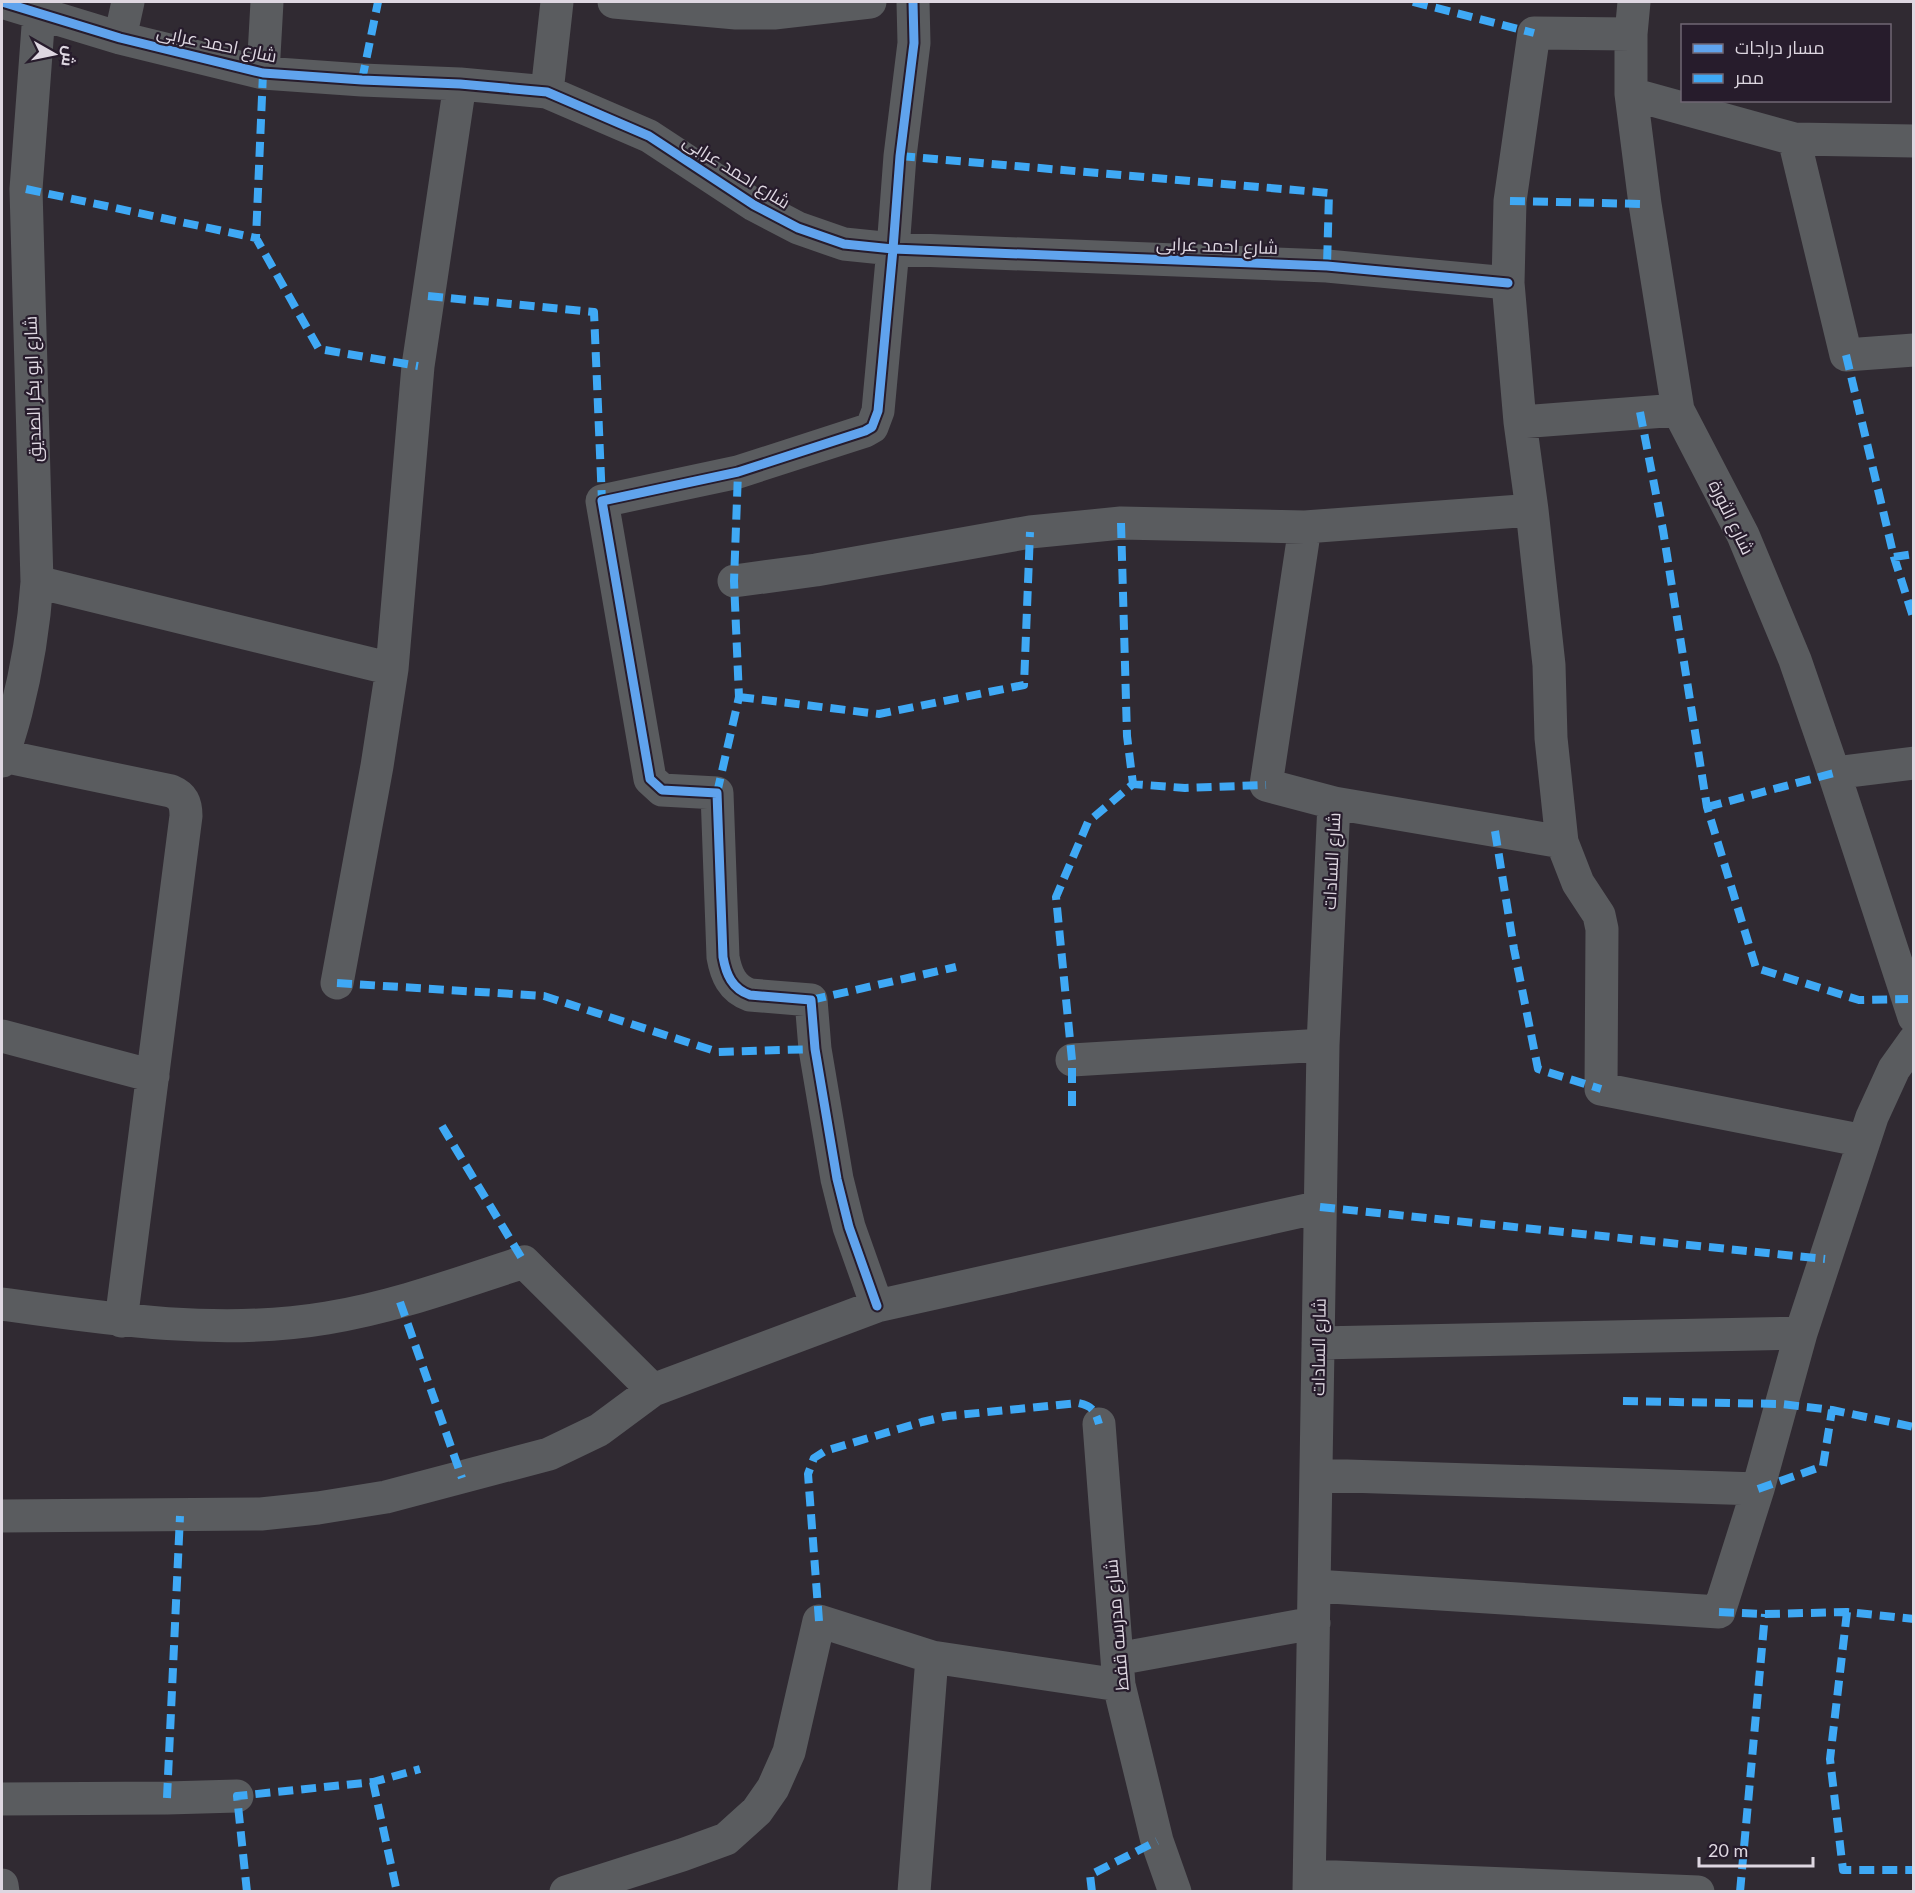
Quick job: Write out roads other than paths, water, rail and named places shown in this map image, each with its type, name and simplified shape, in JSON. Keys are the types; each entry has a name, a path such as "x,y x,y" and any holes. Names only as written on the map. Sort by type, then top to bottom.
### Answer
{"street":[{"name":"شارع احمد عرابى","path":"2,2 120,38 263,73 460,84 547,92 649,136 754,205 798,228 844,244 893,249 1327,266 1508,283"},
{"path":"120,38 128,2"},
{"path":"263,73 267,2"},
{"path":"547,92 557,2"},
{"path":"614,2 755,13 774,13 870,2"},
{"path":"877,1306 849,1227 837,1179 815,1049 811,1000 750,995 741,992 731,981 725,970 723,957 717,793 662,790 650,779 602,501 738,472 872,427 878,411 900,156 914,43 913,2"},
{"name":"شارع الثورة","path":"1634,2 1631,34 1631,94 1645,204 1678,410 1743,535 1795,660 1914,1017"},
{"name":"شارع ابو بكر الصديق","path":"2,759 26,671 34,626 38,582 14,186 39,13"},
{"path":"1631,34 1534,33 1510,201 1508,283 1520,422 1549,665 1551,738 1562,842 1578,883 1599,915 1602,929 1601,1089 1864,1141"},
{"path":"337,983 375,778 392,669 418,366 460,84"},
{"path":"1631,94 1794,139 1914,141"},
{"path":"1794,139 1846,355 1914,350"},
{"path":"1520,422 1678,410"},
{"path":"734,580 816,570 1030,532 1121,523 1305,527 1532,510"},
{"path":"1305,527 1266,785 1334,803 1562,842"},
{"path":"38,582 392,669"},
{"path":"2,759 171,791 183,799 186,807 121,1320"},
{"path":"1834,773 1914,763"},
{"name":"شارع السادات","path":"1310,1884 1323,1045 1334,803"},
{"path":"2,1036 153,1076"},
{"path":"1315,1586 1719,1612 1758,1489 1801,1332 1864,1141 1894,1068 1914,1041"},
{"path":"1072,1060 1323,1045"},
{"path":"2,1516 261,1514 386,1497 549,1455 599,1430 653,1390 877,1306 1320,1207"},
{"path":"2,1304 121,1320 242,1326 288,1323 328,1318 400,1302 524,1262 653,1390"},
{"path":"1318,1343 1801,1332"},
{"name":"شارع مدرسه قفط","path":"1099,1424 1118,1672 1157,1841 1175,1892"},
{"path":"1316,1475 1758,1489"},
{"path":"566,1892 726,1839 757,1811 773,1788 789,1752 819,1621 932,1657 1118,1672 1314,1623"},
{"path":"914,1892 932,1657"},
{"path":"2,1799 237,1796"},
{"path":"1310,1884 1698,1892"},
{"path":"2,1885 3,1892"}]}
